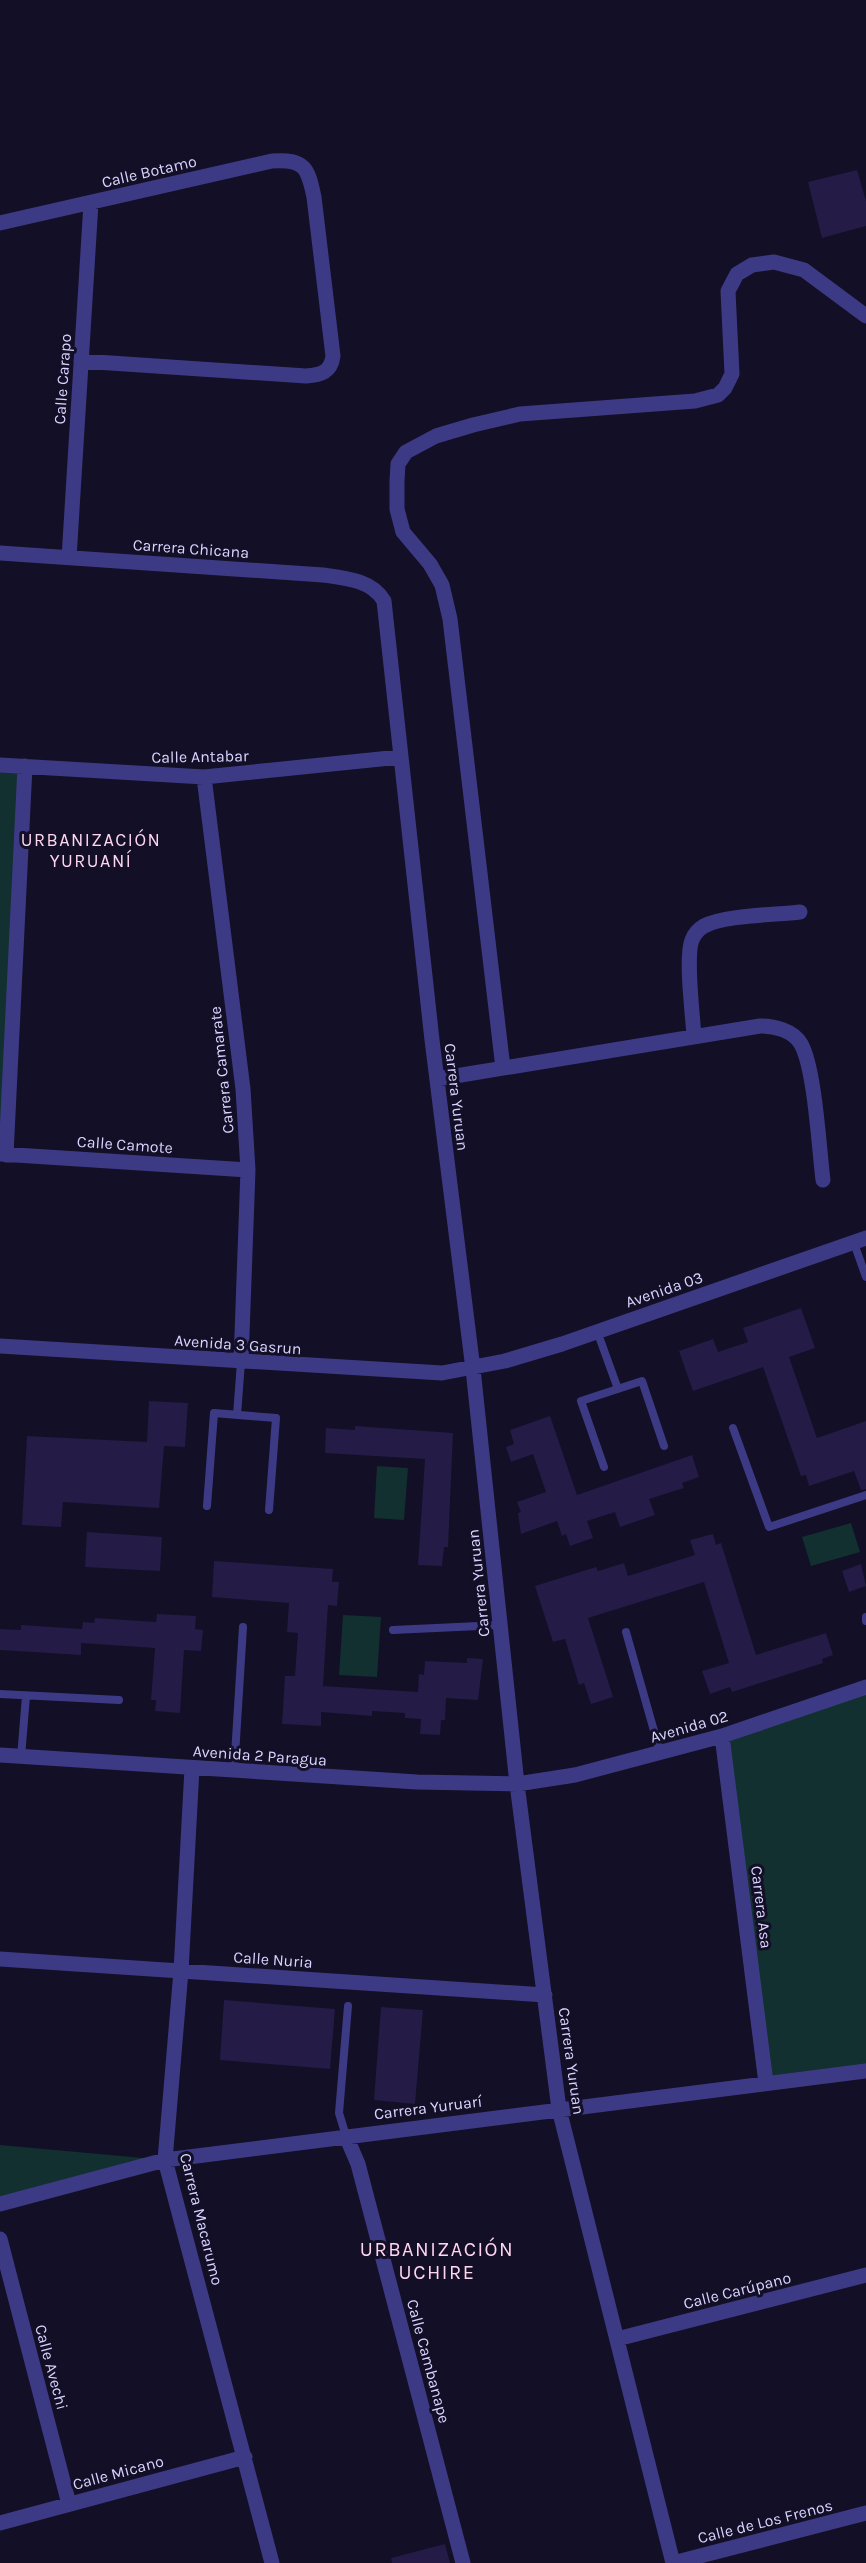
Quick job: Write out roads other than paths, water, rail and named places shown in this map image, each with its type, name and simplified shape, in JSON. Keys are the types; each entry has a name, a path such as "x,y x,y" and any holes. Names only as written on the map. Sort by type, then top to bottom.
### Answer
{"street":[{"name":"Calle Botamo","path":"0,223 272,160 298,162 305,167 310,176 314,197 333,356 332,366 318,375 81,361"},
{"name":"Calle Carapo","path":"69,558 91,203"},
{"path":"503,1068 450,619 442,585 430,564 403,532 397,509 398,464 406,452 421,443 494,419 547,411 600,410 695,401 718,395 725,388 732,374 728,291 737,274 752,265 774,262 804,270 866,316"},
{"name":"Carrera Chicana","path":"0,554 323,575 352,579 378,590"},
{"name":"Carrera Yuruan","path":"378,590 384,601 387,624 437,1079 473,1369 517,1784 559,2109 673,2563"},
{"name":"Calle Antabar","path":"0,765 204,777 400,757"},
{"path":"3,1154 25,766"},
{"name":"Carrera Camarate","path":"204,777 243,1089 248,1170 241,1362"},
{"path":"694,1037 689,954 692,940 699,929 705,925 728,920 800,912"},
{"path":"437,1079 771,1026 789,1033 801,1044 808,1066 823,1180"},
{"name":"Calle Camote","path":"3,1154 248,1170"},
{"name":"Avenida 03","path":"473,1369 597,1331 860,1240"},
{"name":"Avenida 3 Gasrun","path":"0,1346 411,1373 442,1373 473,1369"},
{"name":"Avenida 02","path":"517,1784 575,1776 722,1736 866,1687"},
{"name":"Carrera Asa","path":"722,1736 766,2083"},
{"name":"Avenida 2 Paragua","path":"0,1755 417,1782 517,1784"},
{"name":"Carrera Macarumo","path":"192,1768 181,1971 165,2160 272,2563"},
{"name":"Calle Nuria","path":"0,1959 544,1995"},
{"name":"Carrera Yuruarí","path":"0,2204 165,2160 866,2071"},
{"name":"Calle Cambanape","path":"346,2136 358,2164 463,2563"},
{"name":"Calle Avechi","path":"0,2240 69,2504"},
{"name":"Calle Carúpano","path":"617,2339 866,2275"},
{"name":"Calle Micano","path":"0,2523 245,2457"},
{"name":"Calle de Los Frenos","path":"673,2563 866,2513"}],"lane":[{"path":"860,1240 866,1277"},
{"path":"597,1331 618,1389"},
{"path":"237,1415 241,1362"},
{"path":"604,1467 581,1401 642,1381 664,1446"},
{"path":"207,1506 214,1413 276,1418 269,1510"},
{"path":"733,1428 769,1527 866,1495"},
{"path":"393,1630 501,1625"},
{"path":"234,1771 243,1627"},
{"path":"626,1632 660,1752"},
{"path":"0,1694 119,1700"},
{"path":"21,1757 26,1696"},
{"path":"346,2136 339,2113 348,2006"}],"district":[{"name":"URBANIZACIÓN YURUANÍ","path":"91,850"},
{"name":"URBANIZACIÓN UCHIRE","path":"437,2260"}]}
